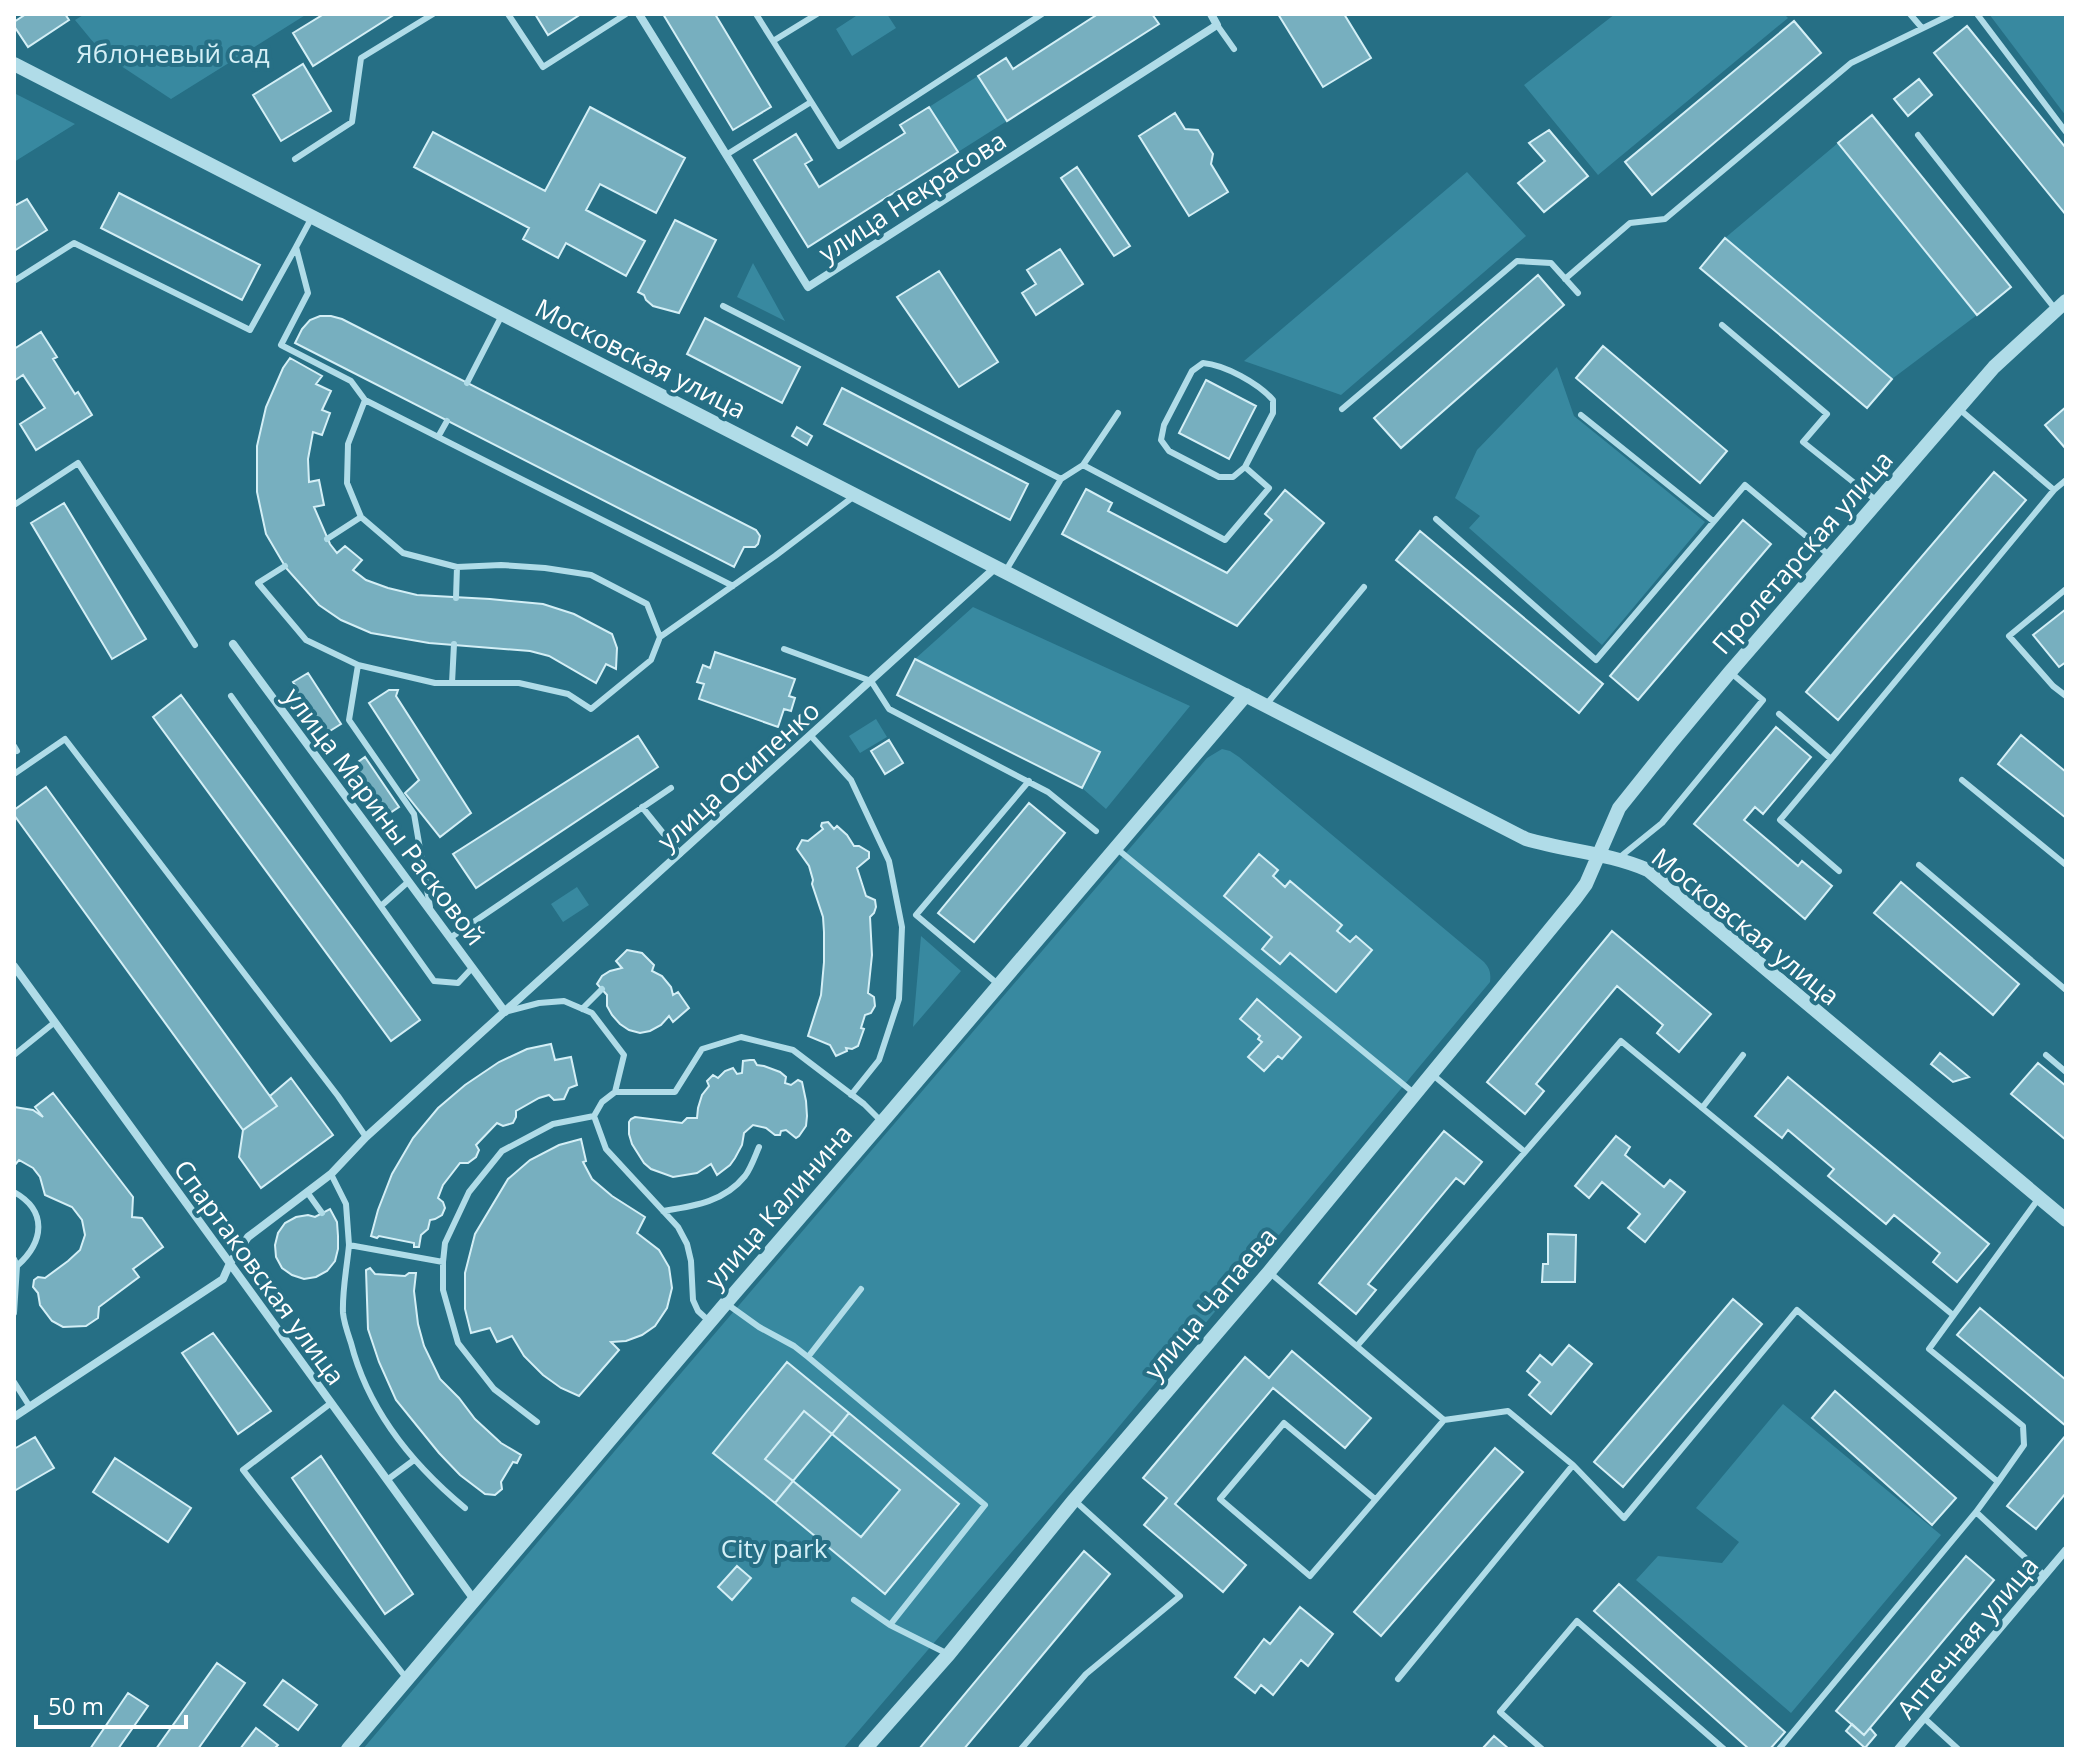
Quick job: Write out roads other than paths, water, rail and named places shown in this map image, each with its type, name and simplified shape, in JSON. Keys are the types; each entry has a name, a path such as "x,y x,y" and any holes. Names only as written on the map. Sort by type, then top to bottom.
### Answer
{"street":[{"name":"улица Некрасова","path":"639,14 808,287 1217,25"},
{"path":"1211,14 1217,25"},
{"name":"Московская улица","path":"14,64 1526,839 1599,854 1648,870 2066,1220"},
{"name":"Пролетарская улица","path":"1599,854 1619,808 1730,672 1994,367 2061,305"},
{"name":"улица Осипенко","path":"14,1417 223,1279 248,1237 331,1174 366,1137 871,681 1001,570"},
{"name":"улица Марины Расковой","path":"233,644 505,1012"},
{"name":"улица Калинина","path":"348,1749 1246,695"},
{"name":"улица Чапаева","path":"1586,884 1599,854"},
{"name":"улица Чапаева","path":"865,1749 949,1654 1074,1500 1269,1272 1586,884 1617,859"},
{"name":"Спартаковская улица","path":"14,966 475,1601"},
{"name":"Аптечная улица","path":"1898,1749 2066,1550"}],"lane":[{"path":"295,159 352,122 361,58 433,14"},
{"path":"508,14 543,67 626,14"},
{"path":"756,14 839,146 1042,14"},
{"path":"773,41 817,14"},
{"path":"1910,14 1922,28"},
{"path":"1565,279 1630,223 1665,219 1851,63 1952,14"},
{"path":"1977,14 2066,132"},
{"path":"1217,25 1234,49"},
{"path":"726,155 811,102"},
{"path":"1918,135 2061,305"},
{"path":"14,281 74,243 250,330 312,217"},
{"path":"296,247 308,293 281,345 351,381 365,400 733,586"},
{"path":"1342,409 1517,261 1551,263 1578,293"},
{"path":"723,306 1061,479"},
{"path":"467,383 502,314"},
{"path":"1722,325 1827,414 1803,442 1877,501"},
{"path":"1203,363 1216,364 1264,390 1273,400 1273,413 1245,467 1233,477 1219,477 1169,451 1161,440 1164,425 1192,371 1203,363"},
{"path":"365,400 348,444 347,483 361,517 403,553 457,567 501,565 591,575 647,604 660,637"},
{"path":"1958,408 2054,490"},
{"path":"1001,570 1061,479 1083,465 1118,413"},
{"path":"1581,415 1713,521"},
{"path":"438,437 447,421"},
{"path":"14,505 78,463 195,645"},
{"path":"1083,465 1225,540 1269,488 1245,467"},
{"path":"1839,871 1780,820 2054,490 2066,480"},
{"path":"1436,519 1596,660 1745,485 1830,556"},
{"path":"285,566 258,583 306,640 358,665 435,683 519,683 568,694 591,709 651,660 660,637 856,495"},
{"path":"327,539 361,517"},
{"path":"456,598 457,567"},
{"path":"1265,706 1364,587"},
{"path":"2066,589 2009,636 2053,686 2066,696"},
{"path":"452,683 454,644"},
{"path":"784,649 871,681 889,709 1048,792 1096,831"},
{"path":"358,665 349,720 414,814 430,911"},
{"path":"1617,859 1662,823 1763,700 1730,672"},
{"path":"231,696 434,981 458,983 472,968"},
{"path":"1779,714 1831,759"},
{"path":"811,736 851,780 889,861 902,927 899,999 879,1060 851,1095"},
{"path":"14,774 65,739 366,1137"},
{"path":"1962,780 2066,865"},
{"path":"999,985 916,915 1029,781"},
{"path":"450,938 671,788"},
{"path":"642,807 680,854"},
{"path":"1116,848 1415,1094"},
{"path":"1919,865 2066,990"},
{"path":"381,906 408,882"},
{"path":"582,1009 602,989"},
{"path":"505,1012 539,1003 564,1001 592,1013 624,1055 615,1092"},
{"path":"14,1055 55,1022"},
{"path":"537,1422 494,1389 458,1343 443,1290 445,1243 469,1192 502,1151 553,1124 594,1116 602,1102 615,1092 675,1092 702,1049 741,1037 793,1050 882,1122"},
{"path":"1357,1346 1621,1041 1953,1315"},
{"path":"1702,1108 1743,1055"},
{"path":"2046,1055 2066,1072"},
{"path":"1432,1074 1525,1152"},
{"path":"594,1116 606,1149 678,1227 691,1261 693,1300 698,1311 710,1322"},
{"path":"663,1211 700,1206 726,1194 746,1175 759,1147"},
{"path":"331,1174 346,1204 349,1245 343,1314 357,1366 382,1417 414,1460 465,1508"},
{"path":"14,1192 26,1199 39,1218 37,1236 30,1254 15,1262 14,1313"},
{"path":"307,1192 322,1213"},
{"path":"1779,1749 1976,1512 2024,1445 2023,1426 1929,1349 2039,1198"},
{"path":"349,1245 443,1262"},
{"path":"1269,1272 1444,1420"},
{"path":"808,1357 861,1289"},
{"path":"726,1303 759,1327 794,1346 985,1505 890,1625"},
{"path":"1375,1499 1284,1423 1220,1499 1310,1576 1444,1420 1508,1411 1573,1465 1624,1518 1797,1310 1998,1482"},
{"path":"14,1382 30,1407"},
{"path":"331,1403 243,1470 408,1680"},
{"path":"387,1480 414,1460"},
{"path":"1398,1679 1573,1465"},
{"path":"1021,1749 1086,1674 1180,1596 1074,1500"},
{"path":"1976,1512 2045,1576"},
{"path":"854,1600 890,1625 949,1654"},
{"path":"1542,1749 1500,1712 1577,1621 1724,1749"},
{"path":"1924,1718 1958,1749"}],"park label":[{"name":"Яблоневый сад","path":"173,53"},
{"name":"City park","path":"774,1548"}]}
